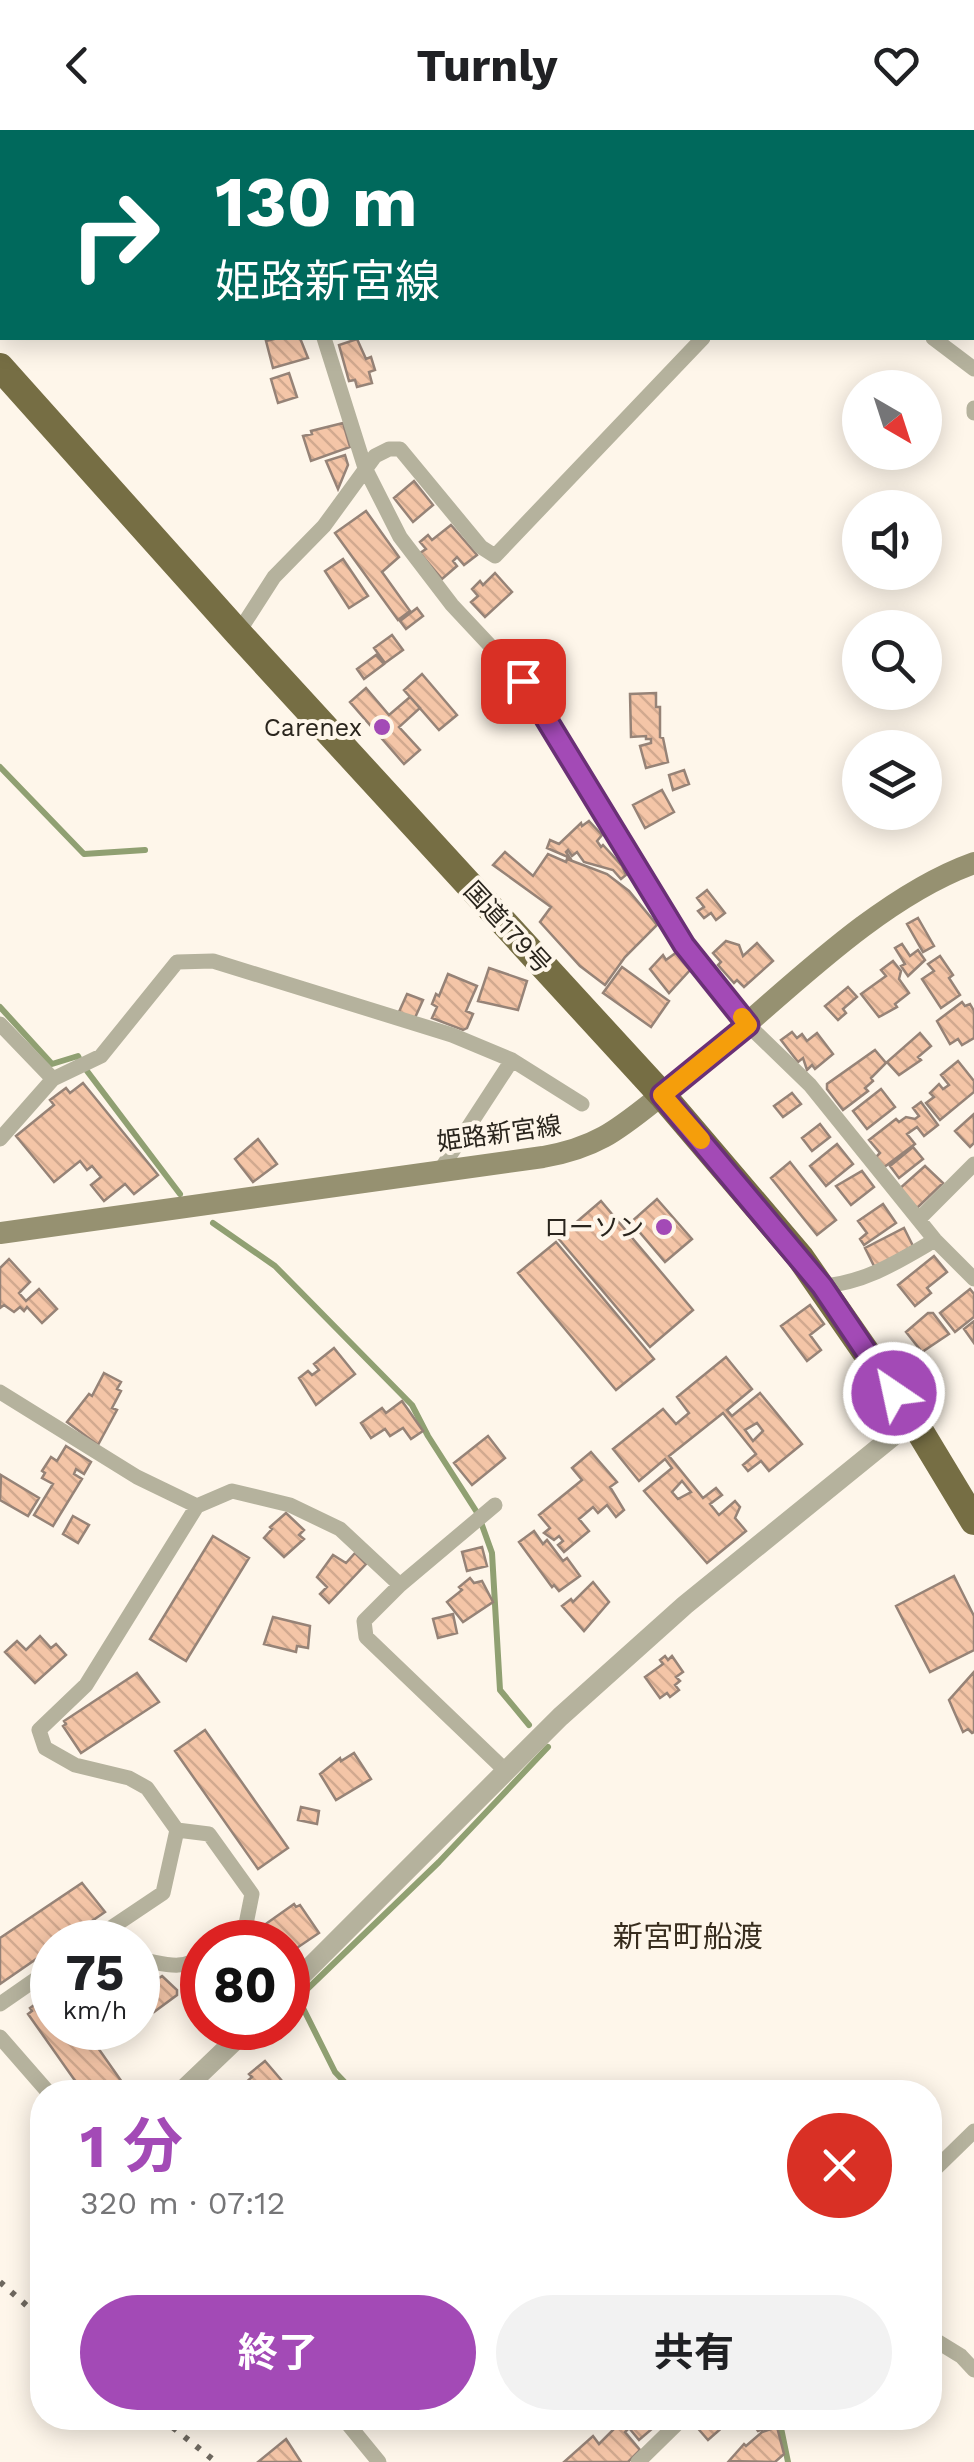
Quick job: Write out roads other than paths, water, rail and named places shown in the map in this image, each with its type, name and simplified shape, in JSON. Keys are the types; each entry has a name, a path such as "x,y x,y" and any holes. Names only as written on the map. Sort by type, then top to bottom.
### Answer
{"highway":[{"name":"国道179号","path":"0,367 238,634 662,1095 822,1286 974,1521"}],"main road":[{"name":"姫路新宮線","path":"0,1233 543,1157 596,1144 662,1095 864,926 943,874 974,864"}],"street":[{"path":"325,340 365,468 400,537 452,605 523,681 684,945 748,1025 810,1086 935,1240 974,1279"},
{"path":"238,634 274,577 324,526 376,456 388,449 400,449 481,547 495,556 701,340"},
{"path":"935,340 974,370"},
{"path":"0,1139 53,1080 101,1056 176,962 212,962 452,1035 512,1060 582,1104"},
{"path":"0,1024 53,1080"},
{"path":"441,1169 512,1060"},
{"path":"919,1220 974,1164"},
{"path":"822,1286 844,1285 878,1273 935,1240"},
{"path":"0,1392 136,1477 197,1506"},
{"path":"310,1967 560,1717 685,1605 912,1420"},
{"path":"123,1920 163,1893 176,1830 148,1788 130,1778 75,1765 46,1748 39,1730 86,1685 197,1506 232,1491 290,1505 340,1529 400,1585"},
{"path":"495,1505 400,1585 364,1621 366,1638 507,1772"},
{"path":"176,1830 210,1834 252,1894 247,1920"},
{"path":"0,2004 30,1983"},
{"path":"0,2037 38,2080"},
{"path":"194,2080 225,2050"},
{"path":"942,2162 974,2130"},
{"path":"942,2344 974,2370"},
{"path":"353,2430 378,2462"},
{"path":"638,2462 671,2430"}],"waterway":[{"path":"0,767 84,854 145,850"},
{"path":"0,1007 52,1064 78,1056 80,1060"},
{"path":"87,1071 180,1194"},
{"path":"213,1223 275,1266 412,1405 478,1514 492,1553 500,1690 529,1725"},
{"path":"343,2080 298,1998 439,1862 548,1747"},
{"path":"781,2430 788,2462"}],"railway":[{"path":"0,2282 30,2308"},
{"path":"176,2430 216,2462"}],"place":[{"name":"Carenex","path":"382,727"},
{"name":"ローソン","path":"664,1227"}],"district":[{"name":"新宮町船渡","path":"688,1937"}]}
